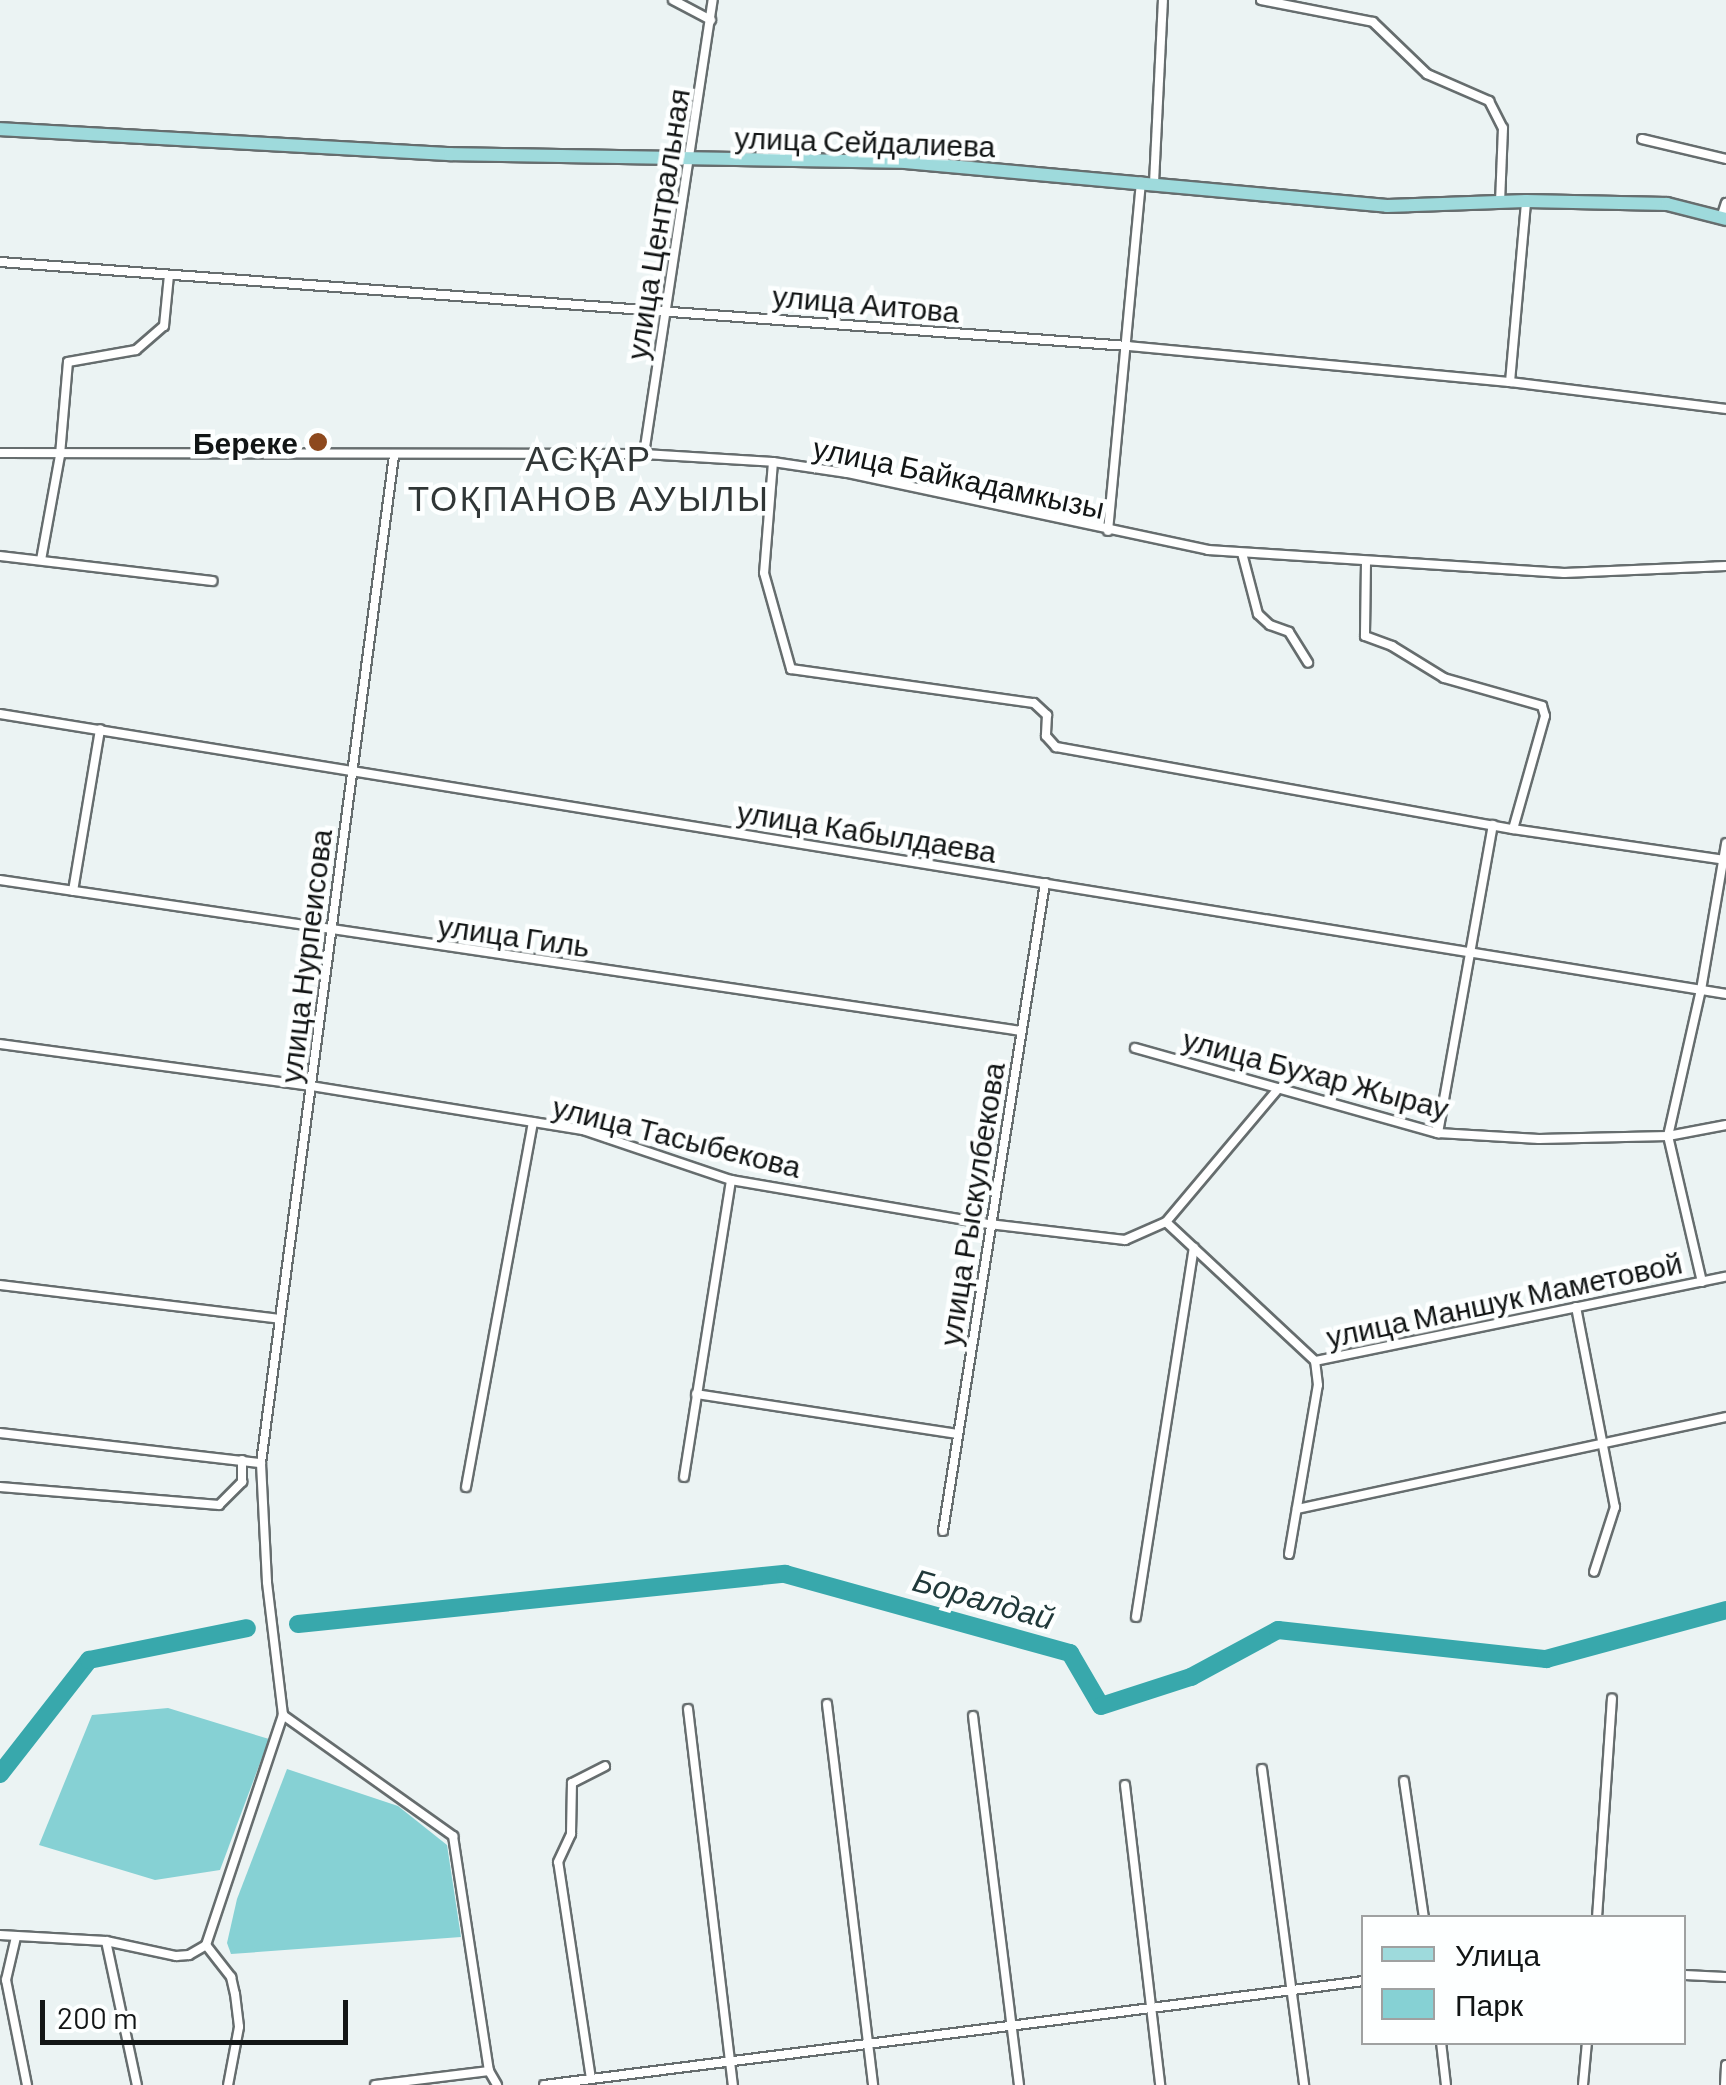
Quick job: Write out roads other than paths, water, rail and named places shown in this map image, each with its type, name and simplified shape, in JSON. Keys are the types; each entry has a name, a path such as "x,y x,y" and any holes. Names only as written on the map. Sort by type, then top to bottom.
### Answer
{"main road":[{"name":"улица Сейдалиева","path":"0,129 450,154 905,162 1387,206 1526,201 1667,204 1724,218"}],"street":[{"path":"673,0 711,20"},
{"name":"улица Центральная","path":"644,454 713,0"},
{"path":"1108,531 1163,0"},
{"path":"1261,0 1373,22 1428,74 1489,100 1503,128 1500,202"},
{"path":"1642,139 1726,159"},
{"path":"1510,382 1526,201"},
{"path":"1724,218 1726,203"},
{"name":"улица Аитова","path":"0,262 1128,346 1510,382 1726,409"},
{"path":"41,560 60,456 68,362 136,350 164,326 169,276"},
{"name":"улица Байкадамкызы","path":"0,453 644,454 773,462 847,473 1108,531 1242,552 1564,574 1726,566"},
{"name":"улица Нурпеисова","path":"282,1715 267,1582 261,1463 394,455"},
{"path":"773,462 764,573 791,669 1034,703 1047,715 1046,736 1056,747 1513,829 1725,859"},
{"path":"1242,552 1258,614 1270,626 1289,632 1308,662"},
{"path":"0,556 213,581"},
{"path":"1366,562 1365,636 1392,646 1444,678 1542,706 1545,716 1513,829"},
{"name":"улица Кабылдаева","path":"0,714 1726,994"},
{"path":"73,891 100,729"},
{"path":"1438,1132 1492,825"},
{"path":"1702,1282 1668,1136 1701,990 1726,843"},
{"name":"улица Гиль","path":"0,880 1021,1031"},
{"name":"улица Рыскулбекова","path":"943,1531 1044,883"},
{"name":"улица Тасыбекова","path":"0,1044 311,1086 583,1130 731,1180 989,1224 1125,1240 1166,1222 1279,1088"},
{"name":"улица Бухар Жырау","path":"1135,1048 1438,1132 1539,1139 1668,1136 1726,1124"},
{"path":"466,1487 533,1122"},
{"path":"684,1477 731,1180"},
{"name":"улица Маншук Маметовой","path":"1166,1222 1315,1361 1726,1277"},
{"path":"1136,1617 1194,1248"},
{"path":"0,1284 280,1320"},
{"path":"1576,1308 1615,1507 1594,1572"},
{"path":"1288,1554 1318,1385 1315,1361"},
{"path":"696,1394 957,1434"},
{"path":"1296,1509 1726,1417"},
{"path":"0,1433 261,1463"},
{"path":"0,1487 220,1505 242,1482 242,1460"},
{"path":"1597,1915 1612,1699"},
{"path":"827,1704 873,2085"},
{"path":"688,1709 733,2085"},
{"path":"0,1935 106,1941 176,1956 189,1955 206,1945 282,1715 454,1836 489,2071 497,2085"},
{"path":"974,1716 1019,2085"},
{"path":"591,2079 558,1862 570,1834 572,1784 605,1766"},
{"path":"1262,1769 1304,2085"},
{"path":"1404,1781 1424,1915"},
{"path":"1124,1785 1160,2085"},
{"path":"16,1937 6,1980 27,2085"},
{"path":"106,1941 137,2085"},
{"path":"206,1945 232,1977 236,1994 239,2026 228,2085"},
{"path":"1686,1975 1726,1977"},
{"path":"544,2085 1361,1981"},
{"path":"1441,2045 1446,2085"},
{"path":"1583,2085 1587,2045"},
{"path":"1725,2085 1726,2064"},
{"path":"376,2085 489,2071"},
{"path":"468,2085 471,2073"}],"waterway":[{"name":"Боралдай","path":"298,1624 785,1574 1070,1653 1101,1706 1191,1677 1278,1630 1546,1659 1726,1610"},
{"path":"0,1774 89,1660 247,1628"}],"place":[{"name":"Береке","path":"318,442"}],"district":[{"name":"АСҚАР ТОҚПАНОВ АУЫЛЫ","path":"589,477"}]}
